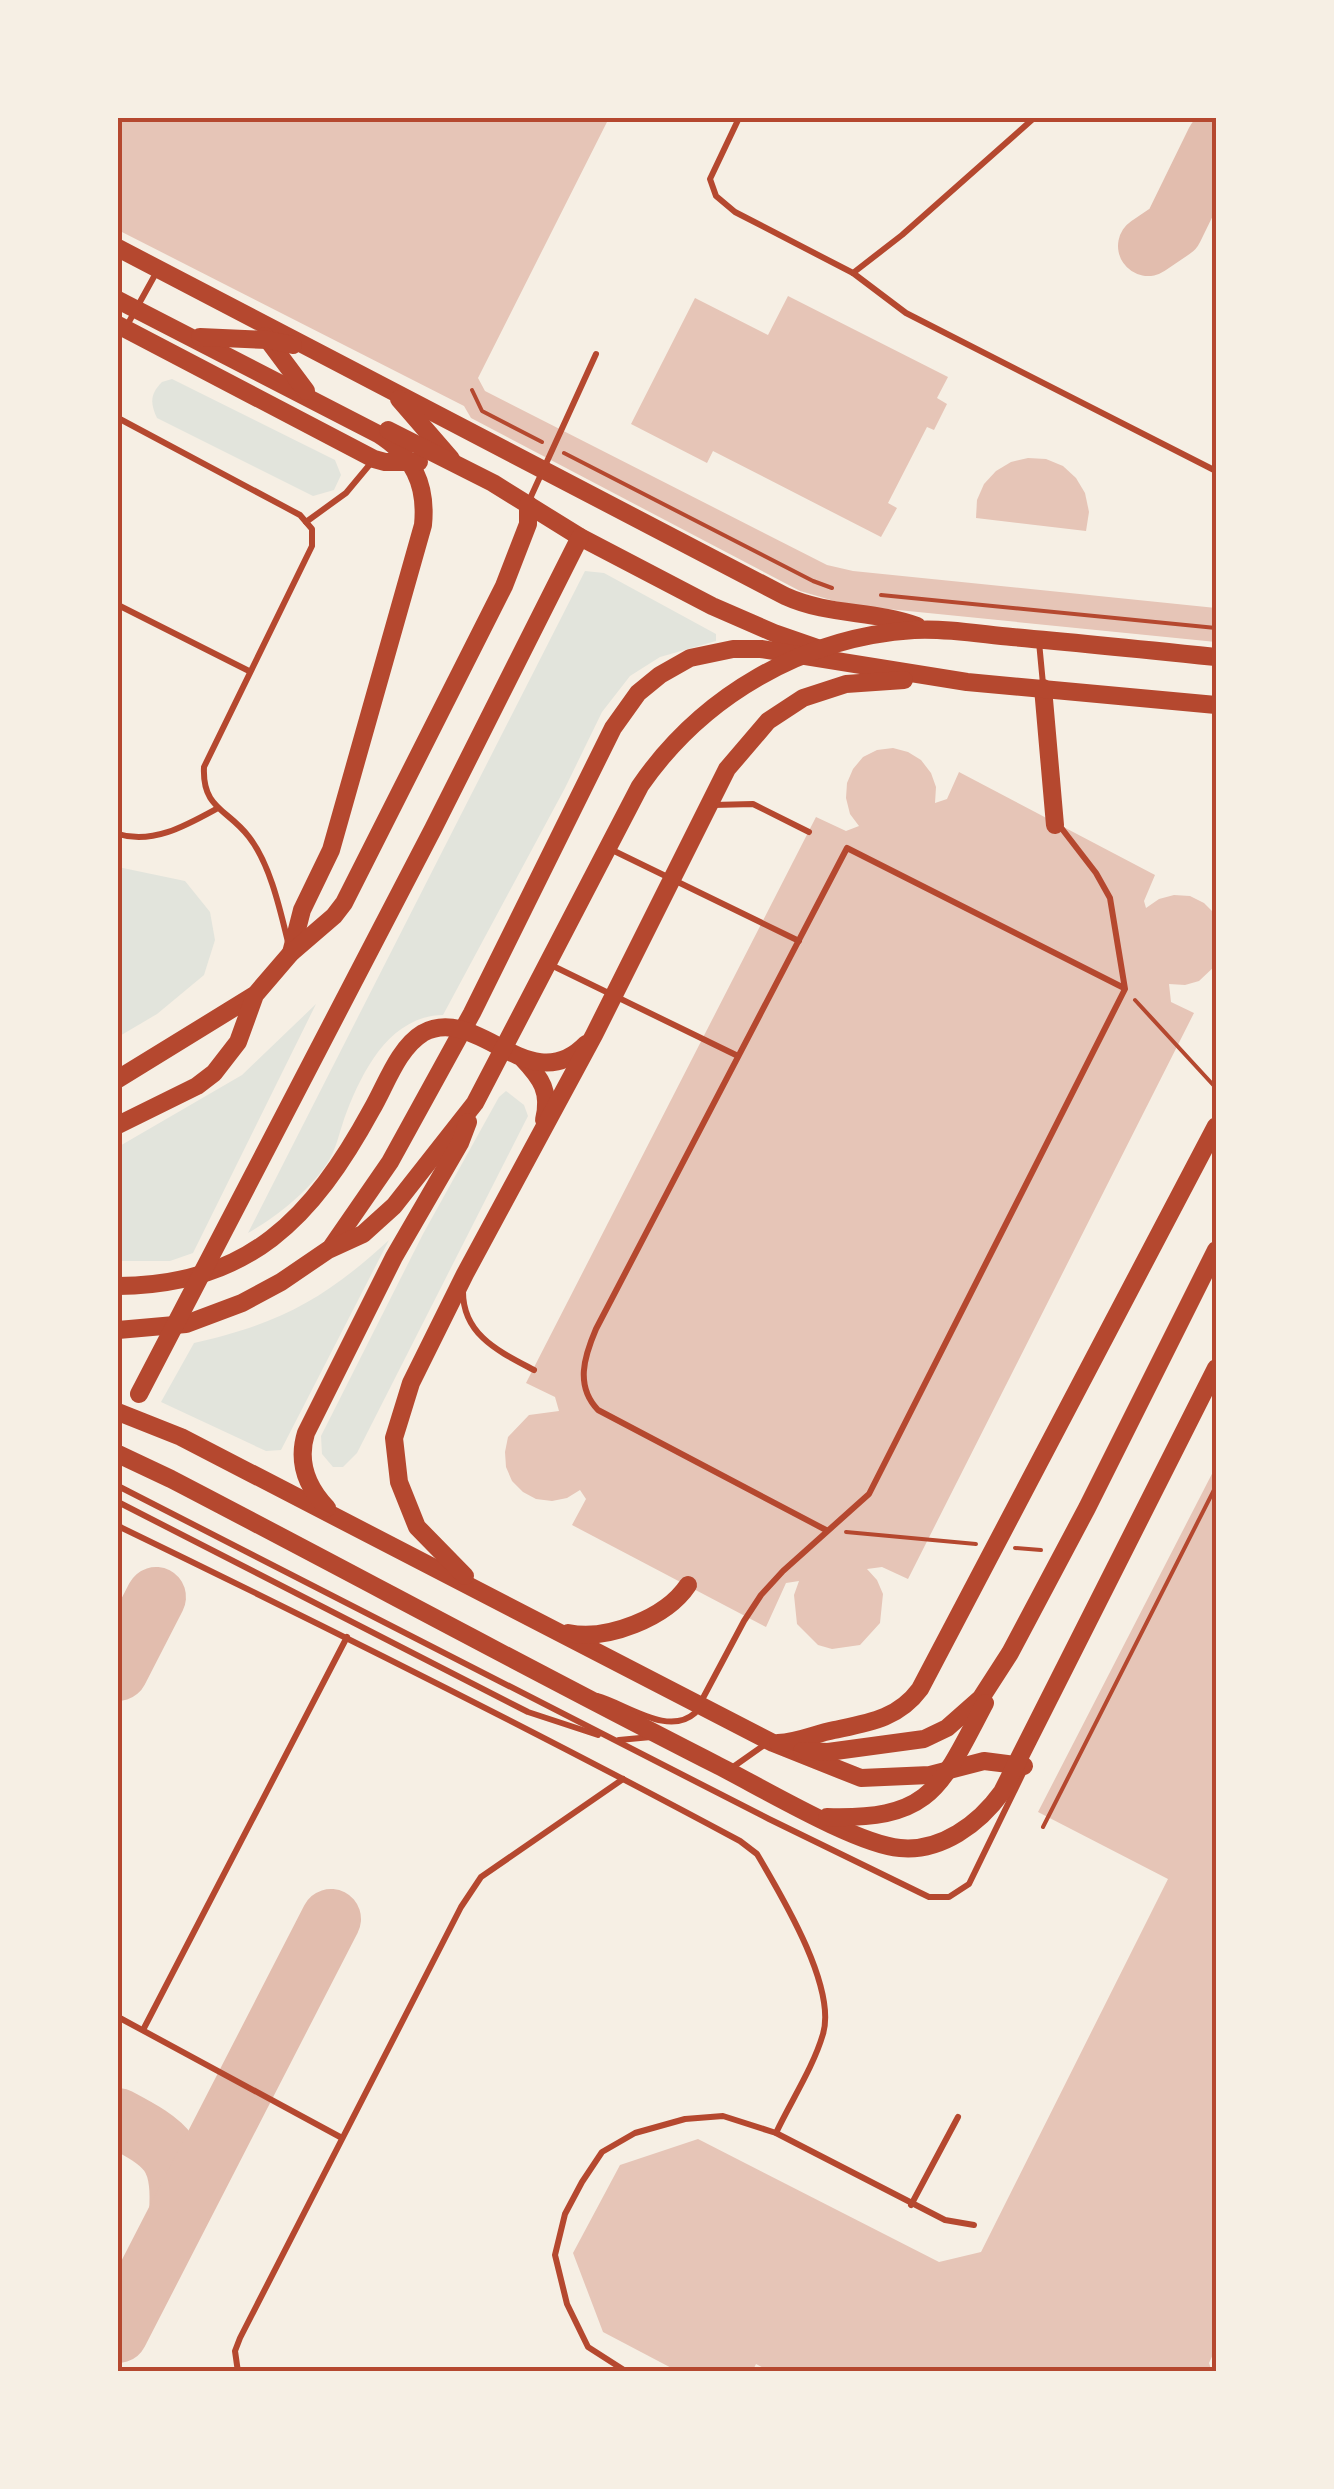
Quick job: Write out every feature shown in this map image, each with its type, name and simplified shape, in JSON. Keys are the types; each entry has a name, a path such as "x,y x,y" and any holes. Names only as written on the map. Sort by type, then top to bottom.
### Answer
{"street":[{"path":"118,250 404,402 454,463"},
{"path":"118,250 800,603 932,630 1216,657"},
{"path":"118,291 454,463 580,538 742,620 871,666"},
{"path":"212,296 268,340 294,378 321,405"},
{"path":"118,300 378,434 406,456 421,482 424,524 331,850 302,910 291,953"},
{"path":"121,327 374,458 397,463 454,463"},
{"path":"178,332 220,340 286,343 350,367"},
{"path":"118,1079 256,994 291,953 334,916 351,890 504,586 528,524 528,504"},
{"path":"138,1394 433,830 580,538"},
{"path":"334,1516 307,1479 302,1458 306,1432 394,1257 462,1138 474,1103 640,786 693,723 725,697 782,664 857,638 932,630"},
{"path":"328,1250 409,1128 472,1013 613,728 633,698 648,684 690,658 733,648 967,682"},
{"path":"501,1604 460,1572 416,1527 406,1505 394,1456 406,1394 465,1274 594,1034 706,806 727,769 754,735 803,698 873,680 967,682 1216,705"},
{"path":"1043,688 1055,825"},
{"path":"118,1125 197,1086 214,1073 238,1042 256,994"},
{"path":"118,1286 175,1284 232,1262 306,1210 345,1160 404,1052 423,1034 458,1028 522,1059 540,1078 546,1094 541,1132"},
{"path":"522,1059 560,1062 580,1050 594,1034"},
{"path":"118,1330 207,1318 268,1290 328,1250 356,1238 380,1221 474,1103"},
{"path":"773,1743 802,1741 883,1719 901,1709 920,1689 1216,1126"},
{"path":"773,1743 815,1753 913,1742 937,1734 976,1704 1010,1654 1216,1250"},
{"path":"815,1814 848,1818 893,1813 911,1806 934,1789 964,1744 1067,1552 1216,1260"},
{"path":"118,1454 815,1814 874,1842 908,1848 948,1838 979,1820 992,1806 1216,1368"},
{"path":"118,1412 181,1437 773,1743 860,1778 930,1775 984,1761 1022,1766 1028,1763 1216,1388"},
{"path":"553,1630 596,1636 618,1630 668,1606 688,1585"}],"lane":[{"path":"739,118 710,179 716,196 735,212 853,272 906,312 1216,472"},
{"path":"853,272 902,235 1034,118"},
{"path":"121,327 141,303 156,273"},
{"path":"528,504 596,354"},
{"path":"118,418 300,515 312,529 312,546 204,766 203,783 218,808 249,837 262,862 291,953"},
{"path":"306,522 346,493 374,458"},
{"path":"118,606 249,671"},
{"path":"544,1677 662,1721 679,1723 688,1719 709,1689 753,1606 783,1571 868,1494 1125,989 1110,898 1096,872 1056,820 1039,640"},
{"path":"706,806 752,804 809,832"},
{"path":"118,834 134,839 176,831 218,808"},
{"path":"607,847 799,941"},
{"path":"826,1530 598,1410 588,1400 584,1387 585,1358 591,1342 847,848 1125,989"},
{"path":"546,963 738,1056"},
{"path":"465,1274 464,1306 476,1331 495,1349 534,1370"},
{"path":"118,1486 835,1853 936,1898 954,1895 970,1884 1028,1763"},
{"path":"118,1502 528,1712 566,1727 630,1740 658,1738 727,1768 740,1765 764,1744 773,1743"},
{"path":"118,1526 624,1778 757,1854 819,1976 826,2005 824,2032 776,2133"},
{"path":"142,2030 346,1637"},
{"path":"238,2372 235,2352 240,2338 481,1876 624,1778"},
{"path":"118,2017 342,2138"},
{"path":"627,2372 588,2347 567,2304 555,2255 565,2214 582,2182 602,2152 635,2133 685,2119 723,2116 776,2133 945,2220 974,2225"},
{"path":"912,2205 958,2116"}],"path":[{"path":"472,390 482,411 813,581 840,591"},
{"path":"880,595 1216,628"},
{"path":"1125,989 1216,1088"},
{"path":"1042,1826 1216,1486"},
{"path":"826,1530 993,1546"},
{"path":"1012,1547 1067,1552"}],"shaded area":[{"path":"172,379 335,460 341,475 334,490 313,496 157,418 153,395 162,382"},
{"path":"585,571 604,573 716,634 716,641 660,657 630,676 602,712 443,1015 408,1024 382,1047 354,1095 324,1168 289,1204 248,1233"},
{"path":"118,867 185,881 210,912 215,940 204,975 157,1014 118,1037"},
{"path":"316,1004 193,1253 170,1261 118,1261 118,1147 242,1075"},
{"path":"506,1091 524,1105 528,1116 357,1453 343,1467 333,1467 322,1454 321,1436 423,1234 499,1097"},
{"path":"389,1240 281,1450 266,1451 161,1402 194,1343 276,1318 322,1294"}],"building":[{"path":"118,118 609,118 478,378 485,391 827,565 853,571 1216,608 1216,642 848,605 800,591 471,418 464,406 118,230"},
{"path":"788,296 948,377 937,398 947,404 934,430 927,427 888,503 897,508 881,537 713,451 707,463 631,424 695,298 768,335"},
{"path":"1046,459 1063,466 1076,478 1085,493 1089,512 1086,531 976,518 977,500 984,484 1011,462"},
{"path":"893,748 921,760 931,773 936,787 935,803 947,799 959,772 1155,875 1144,901 1146,908 1174,895 1190,896 1204,903 1216,915 1216,965 1199,981 1169,984 1171,1002 1194,1013 908,1579 882,1567 867,1569 883,1594 880,1623 860,1645 832,1649 818,1645 797,1624 794,1595 799,1581 786,1583 766,1627 572,1525 586,1499 580,1490 567,1498 536,1499 512,1481 505,1452 508,1437 529,1415 559,1411 555,1397 526,1383 816,817 846,831 859,826 850,814 846,798 853,769 863,757"},
{"path":"1216,1466 1216,2348 1209,2363 1212,2372 771,2372 756,2364 752,2372 679,2372 603,2332 573,2253 620,2165 698,2139 939,2262 981,2252 1168,1879 1038,1812"}],"taxiway":[{"path":"1148,246 1173,229 1216,141"},
{"path":"118,1671 156,1597"},
{"path":"118,2333 331,1919"},
{"path":"118,2118 149,2136 168,2153 178,2177 179,2213"}]}
